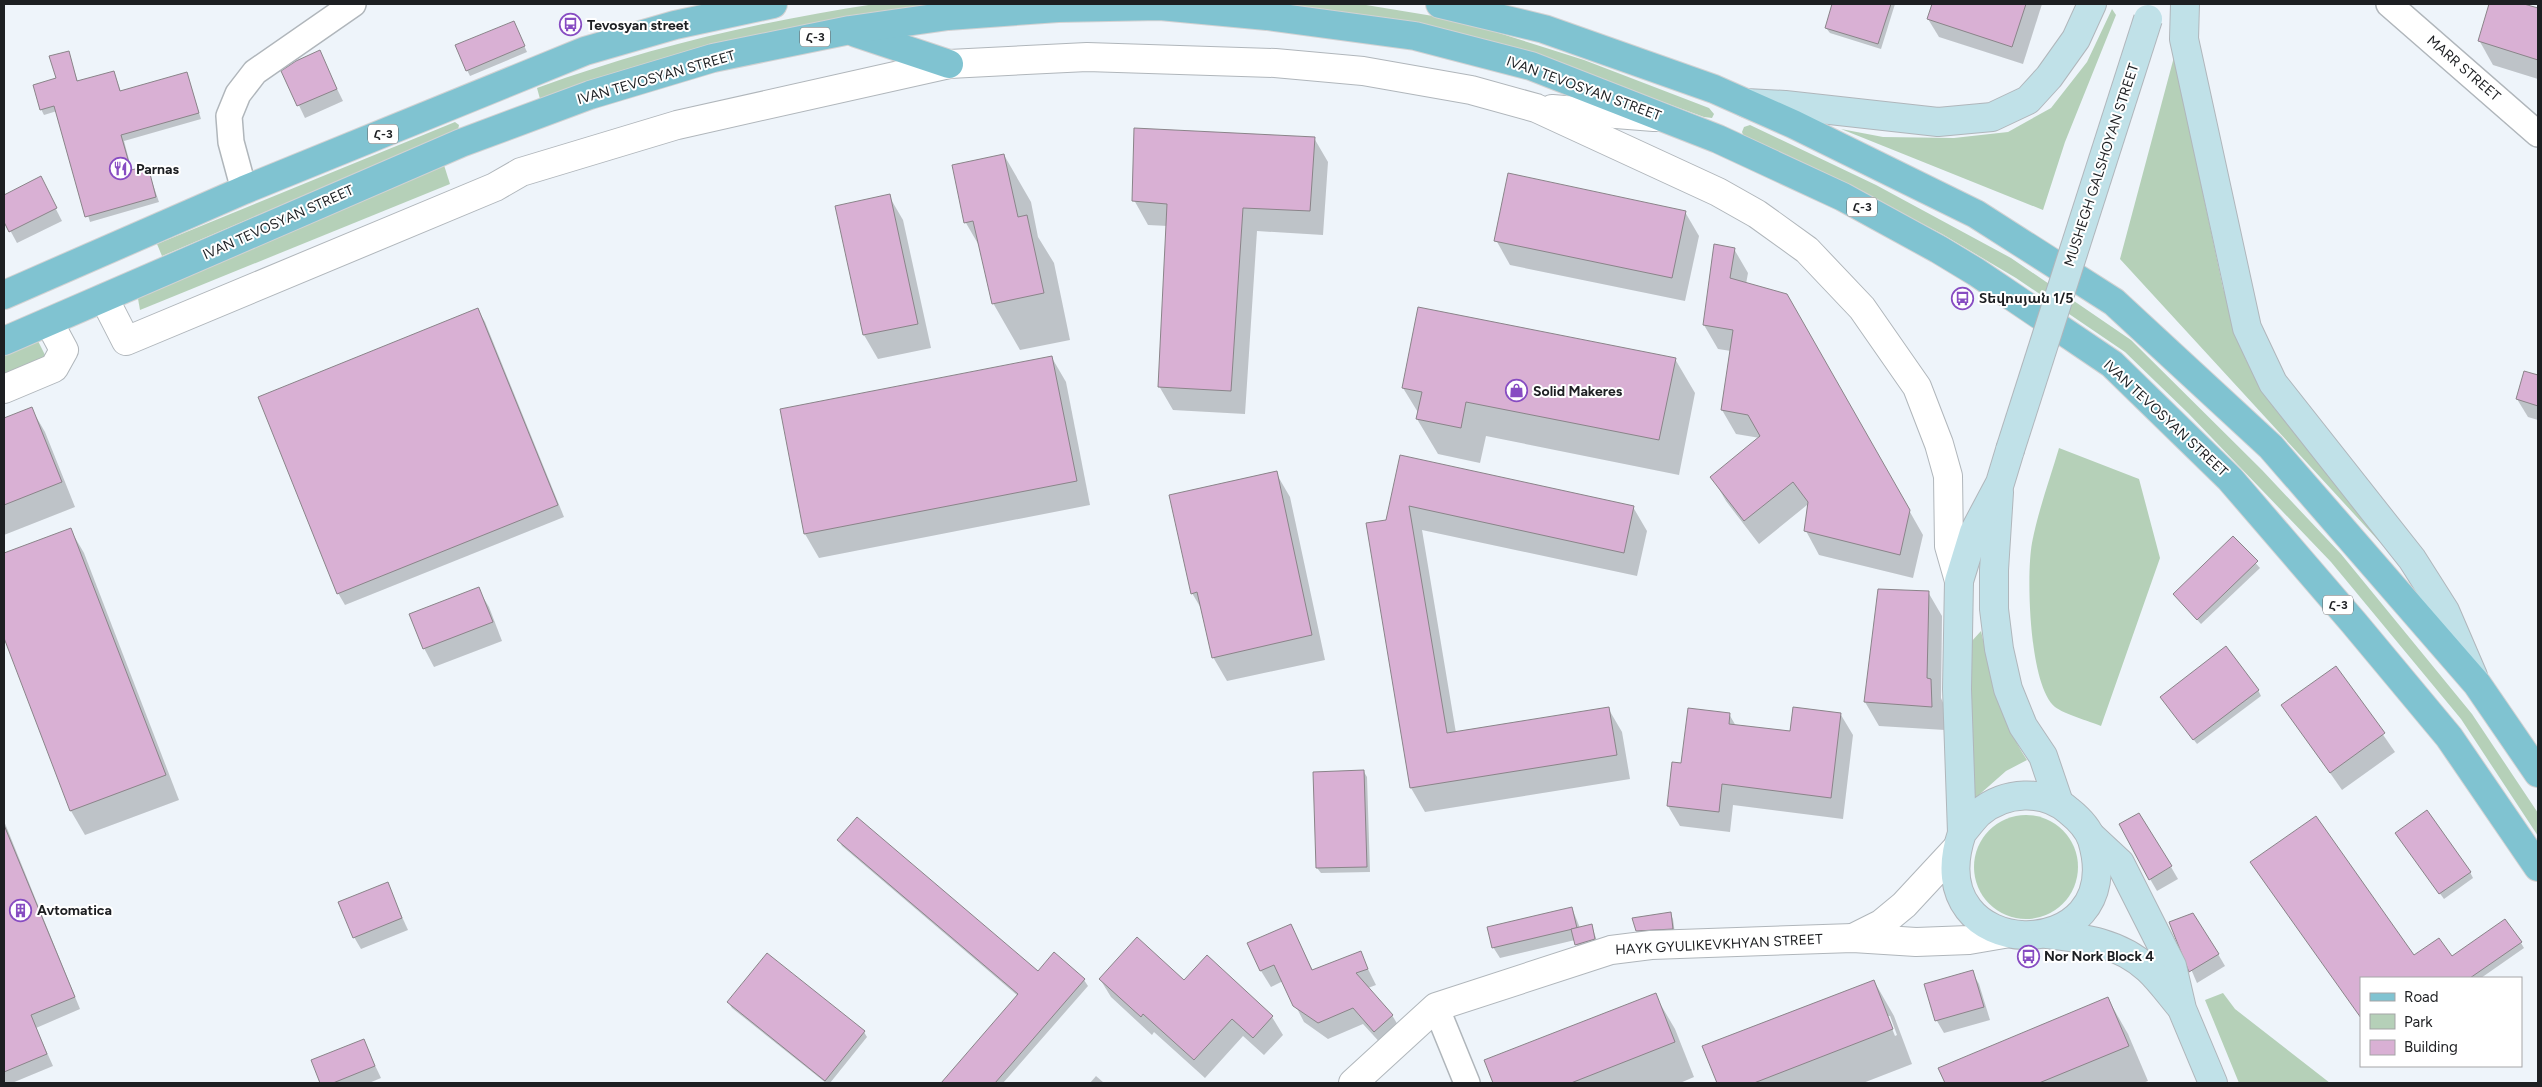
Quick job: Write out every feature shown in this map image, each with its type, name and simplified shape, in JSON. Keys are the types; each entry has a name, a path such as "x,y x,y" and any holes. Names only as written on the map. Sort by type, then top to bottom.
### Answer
{"main road":[{"name":"Հ-3","path":"4,295 244,190 528,76 585,51 648,33 773,4"},
{"path":"1440,4 1544,29 1714,89 1794,124 1976,214 2114,302 2270,447 2477,684 2538,773"},
{"path":"1745,103 1785,105 1938,122 1992,117 2028,100 2050,77 2076,39 2092,4"},
{"path":"2185,4 2184,39 2247,328 2273,383 2412,560 2445,612 2477,684"},
{"name":"IVAN TEVOSYAN STREET","path":"4,341 461,143 543,111 713,58 850,30 948,16 1058,8 1160,6 1267,16 1415,36 1531,66 1718,139 1843,197 1929,244 1999,287 2112,364 2230,479 2354,623 2448,737 2538,867"},
{"name":"MUSHEGH GALSHOYAN STREET","path":"1959,841 1957,689 1959,581 1974,532 2000,483 2150,12"},
{"path":"850,30 949,64"},
{"path":"528,76 516,95 520,107 543,111"},
{"path":"446,109 464,116 468,128 461,143"},
{"path":"50,275 59,318"},
{"path":"2000,483 1994,570 1994,609 1999,649 2008,689 2023,726 2044,756 2059,803"},
{"path":"2182,1008 2149,969 2130,954 2100,941 2047,934 2026,936 2004,934 1981,923 1964,902 1957,884 1959,841 1978,814 1992,804 2024,795 2040,797 2059,803 2082,822 2091,836 2120,863 2172,966 2182,1008 2213,1083"},
{"path":"2047,934 2063,927 2077,916 2088,902 2095,886 2097,869 2096,853 2091,836"}],"street":[{"path":"244,190 231,142 229,116 238,94 255,72 352,4"},
{"name":"MARR STREET","path":"2389,4 2458,62 2538,134"},
{"path":"104,298 126,341 495,187 521,172 676,125 949,64 1086,57 1275,62 1363,71 1471,90 1536,108 1718,192 1757,214 1808,250 1862,308 1917,387 1939,444 1948,476 1949,546 1959,581"},
{"path":"1536,108 1667,118"},
{"path":"4,390 54,368 64,350 59,318"},
{"name":"HAYK GYULIKEVKHYAN STREET","path":"1853,938 1881,924 1904,905 1959,841"},
{"name":"HAYK GYULIKEVKHYAN STREET","path":"1353,1083 1436,1007 1611,950 1667,944 1853,938 1916,942 1969,940 2004,934"},
{"path":"1436,1007 1467,1083"}],"green space":[{"path":"875,4 986,4 626,71 540,99 537,88 621,60 704,37 788,19"},
{"path":"1254,4 1360,4 1433,16 1483,28 1584,60 1709,108 1714,114 1712,118 1704,117 1592,76"},
{"path":"2112,9 2116,15 2065,142 2043,210 1841,129 1883,137 1954,138 2008,132 2051,108 2087,62"},
{"path":"2174,57 2223,288 2246,360 2275,409 2410,575 2120,259"},
{"path":"455,122 459,125 458,130 162,256 157,244"},
{"path":"1750,125 1876,185 2011,258 2131,340 2262,470 2341,554 2472,714 2538,813 2538,836 2461,719 2331,562 2188,413 2125,352 2016,278 1942,234 1836,179 1744,137 1742,132 1744,127"},
{"path":"443,162 450,184 140,310 137,293"},
{"path":"36,337 47,359 4,378 4,351"},
{"path":"2059,448 2139,479 2160,558 2101,726 2070,715 2055,707 2046,695 2035,654 2030,603 2030,558 2041,507"},
{"path":"1981,631 1998,698 2010,730 2027,760 2006,771 1972,801 1971,642"},
{"path":"2026,815 2046,819 2055,823 2063,830 2070,838 2074,847 2078,867 2074,887 2070,896 2063,904 2055,911 2046,915 2026,919 2006,915 1997,911 1989,904 1982,896 1978,887 1974,867 1978,847 1982,838 1989,830 1997,823 2006,819"},
{"path":"2223,993 2235,1009 2330,1083 2239,1083 2205,1000"}],"building":[{"path":"1832,4 1891,4 1878,44 1825,28"},
{"path":"1932,4 2026,4 2012,47 1927,19"},
{"path":"2489,4 2524,4 2538,8 2538,60 2478,41"},
{"path":"514,21 525,46 466,71 455,45"},
{"path":"320,50 337,89 297,106 281,71 296,61"},
{"path":"69,51 77,81 114,71 120,91 187,72 199,113 121,135 131,170 148,166 156,197 85,217 54,106 40,110 33,85 56,78 49,56"},
{"path":"1134,128 1315,137 1310,211 1243,208 1231,391 1158,387 1167,204 1132,201"},
{"path":"1004,154 1018,217 1027,215 1044,293 992,304 973,221 964,223 952,165"},
{"path":"1508,173 1686,211 1672,278 1494,241"},
{"path":"41,176 57,208 9,232 4,222 4,195"},
{"path":"890,194 918,324 863,335 835,206"},
{"path":"1714,244 1735,248 1730,278 1787,294 1910,510 1900,555 1804,531 1808,502 1793,482 1744,521 1710,477 1760,436 1748,415 1721,410 1733,330 1703,325"},
{"path":"1418,307 1676,358 1659,440 1466,402 1461,428 1416,419 1422,392 1402,388"},
{"path":"478,308 558,505 337,594 258,397"},
{"path":"1052,356 1077,481 804,534 780,409"},
{"path":"2524,371 2538,375 2538,406 2516,399"},
{"path":"32,407 62,482 4,505 4,418"},
{"path":"1400,455 1634,506 1624,553 1409,506 1447,733 1609,707 1617,755 1410,788 1366,523 1386,520"},
{"path":"1277,471 1312,635 1212,658 1197,592 1191,594 1169,495"},
{"path":"71,528 166,775 70,811 4,638 4,553"},
{"path":"2233,536 2258,561 2197,620 2173,594"},
{"path":"479,587 493,622 423,649 409,614"},
{"path":"1878,589 1929,591 1927,678 1931,679 1932,707 1864,702"},
{"path":"2226,646 2259,690 2193,740 2160,697"},
{"path":"2336,666 2385,733 2330,773 2281,705"},
{"path":"1793,707 1841,713 1831,798 1722,784 1719,812 1667,806 1672,762 1681,763 1688,708 1730,713 1729,724 1790,731"},
{"path":"1364,770 1367,867 1316,868 1313,772"},
{"path":"2427,810 2471,872 2439,894 2395,833"},
{"path":"2139,813 2172,866 2149,880 2119,824"},
{"path":"2316,816 2414,955 2439,938 2452,956 2505,919 2522,942 2471,977 2360,977 2360,1017 2250,862"},
{"path":"857,817 1038,971 1054,952 1085,979 995,1083 941,1083 1018,994 837,840"},
{"name":"Avtomatica","path":"4,825 75,997 31,1015 47,1054 4,1072"},
{"path":"388,882 402,918 353,938 338,902"},
{"path":"1572,907 1577,928 1492,948 1487,927"},
{"path":"1671,912 1673,929 1636,931 1632,918"},
{"path":"2193,913 2219,954 2189,972 2169,922"},
{"path":"1291,924 1312,970 1361,951 1368,969 1356,973 1393,1015 1374,1032 1353,1008 1318,1023 1293,1006 1274,965 1260,971 1247,943"},
{"path":"1592,924 1595,939 1575,945 1571,929"},
{"path":"1137,937 1184,980 1207,955 1273,1016 1253,1038 1232,1019 1194,1060 1143,1014 1141,1017 1099,979"},
{"path":"767,953 865,1031 825,1081 727,1002"},
{"path":"1973,970 1984,1007 1935,1021 1924,984"},
{"path":"1874,980 1893,1029 1754,1083 1717,1083 1702,1046"},
{"path":"1656,993 1675,1042 1571,1083 1493,1083 1484,1060"},
{"path":"2108,997 2129,1046 2039,1083 1945,1083 1938,1068"},
{"path":"364,1039 375,1066 333,1083 320,1083 311,1060"}],"place":[{"name":"Tevosyan street","path":"571,25"},
{"name":"Parnas","path":"120,169"},
{"name":"Տեվոսյան 1/5","path":"1963,298"},
{"name":"Solid Makeres","path":"1517,391"},
{"name":"Avtomatica","path":"21,910"},
{"name":"Nor Nork Block 4","path":"2028,956"}]}
